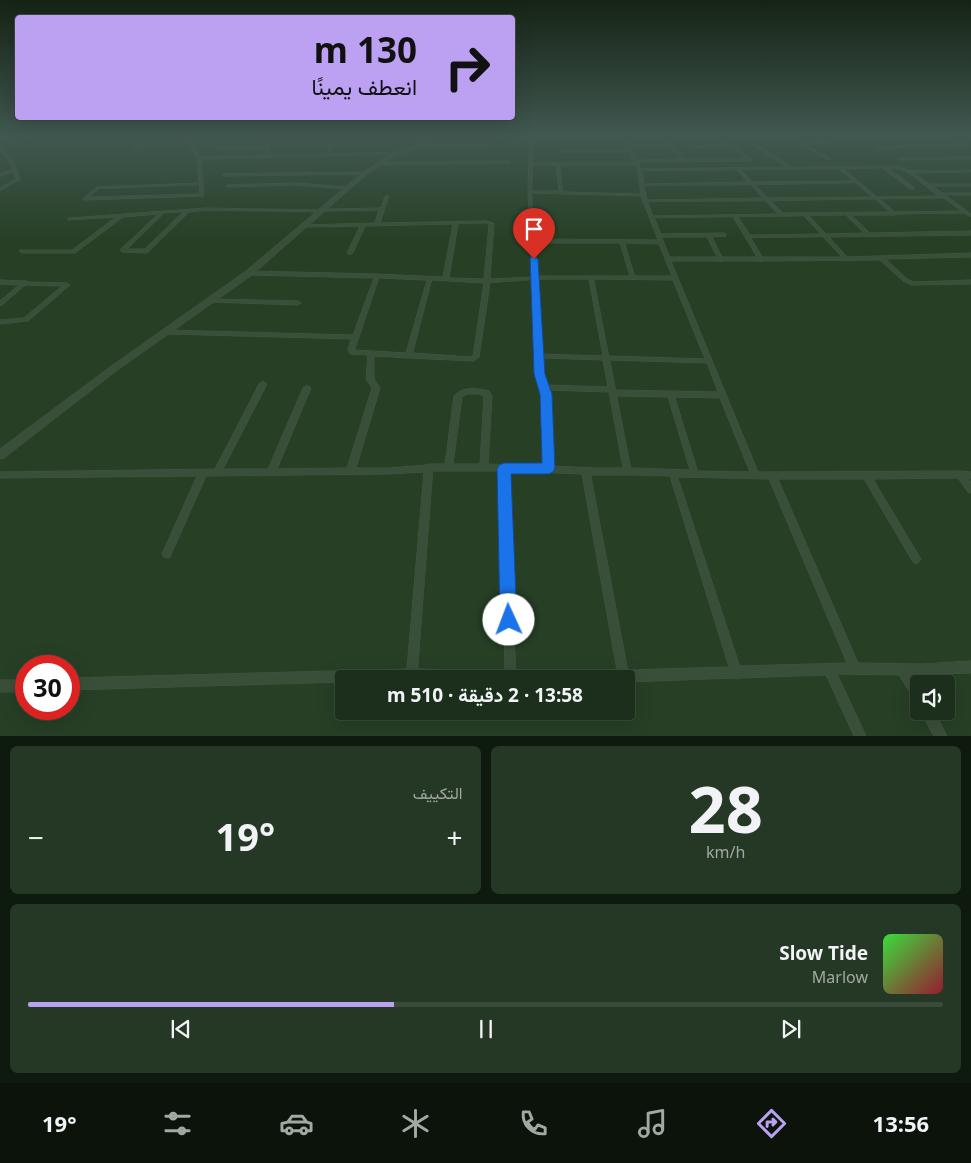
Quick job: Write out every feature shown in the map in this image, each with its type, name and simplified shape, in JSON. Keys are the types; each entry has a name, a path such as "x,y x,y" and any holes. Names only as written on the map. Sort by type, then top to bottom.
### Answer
{"street":[{"path":"0,175 13,170"},
{"path":"0,190 18,180 14,170"},
{"path":"200,170 202,184 202,194 198,196 85,199 97,188 202,184"},
{"path":"0,455 114,369 249,273 369,170"},
{"path":"531,170 530,192 539,374 544,387 549,468"},
{"path":"559,170 561,192"},
{"path":"638,170 644,198 651,217 756,475"},
{"path":"739,170 782,215"},
{"path":"843,170 895,214"},
{"path":"887,170 912,188"},
{"path":"907,170 939,194 967,211 971,216"},
{"path":"910,172 971,171"},
{"path":"224,175 365,174"},
{"path":"642,185 857,182"},
{"path":"228,186 295,184 347,188"},
{"path":"928,185 971,185"},
{"path":"963,185 971,192"},
{"path":"930,197 929,193 933,189"},
{"path":"530,192 561,192 644,198 767,200 944,197"},
{"path":"939,194 971,192"},
{"path":"377,224 387,196"},
{"path":"70,219 218,209 382,209"},
{"path":"163,212 123,250 146,251 188,210"},
{"path":"651,217 848,215 967,211"},
{"path":"22,251 73,252 123,214"},
{"path":"806,215 846,259"},
{"path":"848,215 869,235"},
{"path":"735,216 761,260"},
{"path":"306,226 486,222 492,224 487,281 476,358 352,352 354,338 377,276"},
{"path":"446,278 456,223"},
{"path":"350,253 363,225"},
{"path":"748,237 971,233"},
{"path":"709,235 721,260"},
{"path":"532,240 622,241 724,235"},
{"path":"622,241 633,278"},
{"path":"669,259 846,259 971,255"},
{"path":"880,258 905,280 913,284 971,282"},
{"path":"249,273 446,278 487,281 590,277 675,278"},
{"path":"590,277 628,471"},
{"path":"409,356 430,278"},
{"path":"0,282 66,285 30,318 21,322 0,322"},
{"path":"0,304 25,282"},
{"path":"212,301 298,303"},
{"path":"0,329 9,322"},
{"path":"168,332 354,338"},
{"path":"351,470 376,388 370,379 371,354"},
{"path":"538,356 709,361"},
{"path":"217,473 263,384"},
{"path":"544,387 671,395 722,395"},
{"path":"271,472 307,388"},
{"path":"449,467 458,396 464,392 483,392 488,396 484,467"},
{"path":"671,395 695,474"},
{"path":"412,670 430,467"},
{"path":"0,475 389,471 430,467 549,468 586,472 628,471 772,476 971,475"},
{"path":"504,469 511,670"},
{"path":"586,472 623,670"},
{"path":"167,554 203,473"},
{"path":"673,473 737,673"},
{"path":"960,474 971,489"},
{"path":"772,476 855,668"},
{"path":"867,476 916,559"},
{"path":"635,676 855,668 921,670 971,667"},
{"path":"829,669 860,736"},
{"path":"902,669 910,682"},
{"path":"80,684 335,676"},
{"path":"0,686 15,686"},
{"path":"932,720 941,736"}],"route":[{"path":"509,620 504,469 549,468 546,394 539,374 534,259"}]}
